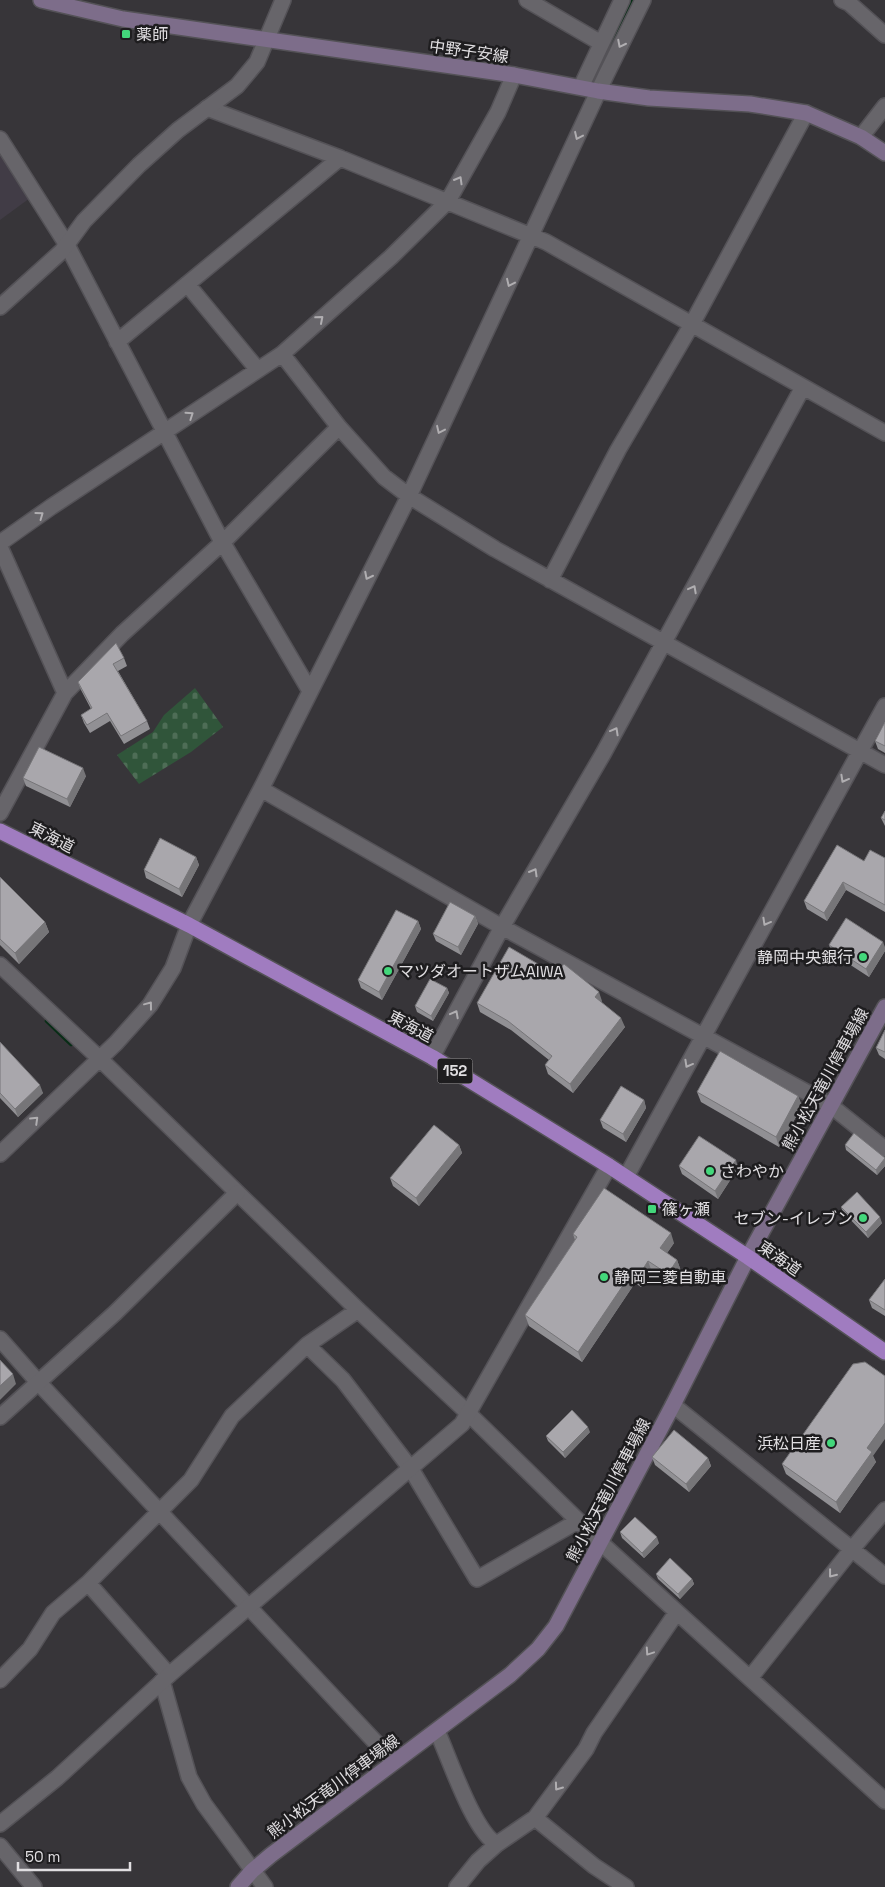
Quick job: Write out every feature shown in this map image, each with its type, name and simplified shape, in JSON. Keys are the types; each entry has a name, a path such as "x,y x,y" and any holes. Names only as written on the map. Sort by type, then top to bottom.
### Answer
{"highway":[{"name":"東海道","path":"0,831 189,925 432,1057 609,1166 748,1257 885,1352"}],"main road":[{"name":"中野子安線","path":"41,0 124,19 514,75 598,91 649,98 750,104 806,113 861,137 885,153"},
{"name":"熊小松天竜川停車場線","path":"238,1887 252,1871 510,1675 538,1649 556,1626 673,1405 748,1257 885,1007"}],"street":[{"path":"0,306 62,251 84,221 139,166 178,130 237,86 257,62 283,0"},
{"path":"527,0 601,43"},
{"path":"581,87 622,0"},
{"path":"0,1154 116,1043 150,1005 173,968 189,925 261,789 408,496 532,236 598,91 643,0"},
{"path":"842,0 849,3 885,35"},
{"path":"0,543 50,507 282,354 391,257 448,201 498,112 514,75"},
{"path":"861,137 885,106"},
{"path":"207,108 448,201 555,247 885,433"},
{"path":"550,580 618,450 692,324 806,113"},
{"path":"0,139 67,245 164,433 223,542 310,690"},
{"path":"117,342 340,158"},
{"path":"187,284 258,370"},
{"path":"282,354 339,427 384,477 408,496 495,549 885,765"},
{"path":"432,1057 502,927 603,754 803,387"},
{"path":"0,813 65,693 122,634 223,542 339,427"},
{"path":"0,547 65,693"},
{"path":"626,1178 885,706"},
{"path":"261,789 502,927 830,1105 885,1149"},
{"path":"2,971 99,1058 601,1543 885,1801"},
{"path":"0,1824 56,1778 165,1678 462,1424 609,1166"},
{"path":"0,1417 115,1314 238,1193"},
{"path":"0,1680 30,1649 53,1613 88,1583 191,1480 232,1416 307,1344 358,1310"},
{"path":"0,1339 38,1382 394,1762"},
{"path":"307,1344 343,1380 411,1469 478,1579 578,1521"},
{"path":"673,1405 885,1576"},
{"path":"750,1678 885,1510"},
{"path":"88,1583 165,1678 190,1777 204,1804 265,1887"},
{"path":"457,1887 478,1861 497,1844 535,1818 586,1749 594,1733 677,1612"},
{"path":"437,1730 474,1818 490,1841 497,1844"},
{"path":"535,1818 594,1866 626,1887"},
{"path":"0,1846 34,1887"}],"shaded area":[{"path":"0,152 30,198 0,220"}],"green space":[{"path":"195,688 223,727 191,752 139,784 117,755 153,732 164,715"}],"building":[{"path":"116,643 124,658 113,664 147,721 121,736 107,713 87,725 81,715 92,708 78,682"},
{"path":"885,722 885,746 875,741"},
{"path":"39,747 83,768 67,799 23,778"},
{"path":"885,811 885,820 881,818"},
{"path":"160,838 196,857 179,889 144,870"},
{"path":"837,845 864,861 870,850 885,858 885,905 843,882 824,913 804,901"},
{"path":"0,877 45,922 15,953 0,939"},
{"path":"450,902 475,916 458,947 433,934"},
{"path":"396,910 418,921 379,992 358,980"},
{"path":"846,918 883,942 866,969 829,945"},
{"path":"509,947 555,974 564,964 599,992 595,997 621,1018 570,1084 545,1065 552,1056 508,1021 477,1003"},
{"path":"430,979 447,988 431,1016 415,1006"},
{"path":"885,1030 885,1052 876,1048"},
{"path":"0,1042 40,1085 15,1109 0,1093"},
{"path":"720,1051 798,1096 776,1137 697,1092"},
{"path":"621,1086 644,1100 623,1134 600,1120"},
{"path":"434,1125 459,1145 416,1198 390,1178"},
{"path":"854,1133 885,1158 876,1170 845,1145"},
{"name":"さわやか","path":"699,1136 736,1160 715,1191 679,1166"},
{"name":"静岡三菱自動車","path":"604,1188 671,1233 660,1248 677,1260 668,1274 648,1261 638,1277 632,1272 578,1352 525,1315 577,1237 573,1234"},
{"name":"セブン-イレブン","path":"857,1192 880,1217 866,1232 841,1207"},
{"path":"885,1279 885,1310 869,1300"},
{"path":"0,1360 13,1374 0,1386"},
{"name":"浜松日産","path":"865,1362 885,1376 885,1423 867,1448 872,1452 836,1502 782,1464 853,1364"},
{"path":"572,1410 588,1427 563,1452 546,1436"},
{"path":"674,1430 708,1458 686,1484 652,1457"},
{"path":"635,1517 657,1537 642,1553 620,1532"},
{"path":"670,1558 692,1579 678,1594 656,1574"}],"waterway":[{"path":"600,68 633,0"},
{"path":"47,1021 71,1044"}],"place":[{"name":"薬師","path":"126,34"},
{"name":"静岡中央銀行","path":"863,957"},
{"name":"マツダオートザムAIWA","path":"388,971"},
{"name":"さわやか","path":"710,1171"},
{"name":"篠ヶ瀬","path":"652,1209"},
{"name":"セブン-イレブン","path":"863,1218"},
{"name":"静岡三菱自動車","path":"604,1277"},
{"name":"浜松日産","path":"831,1443"}]}
